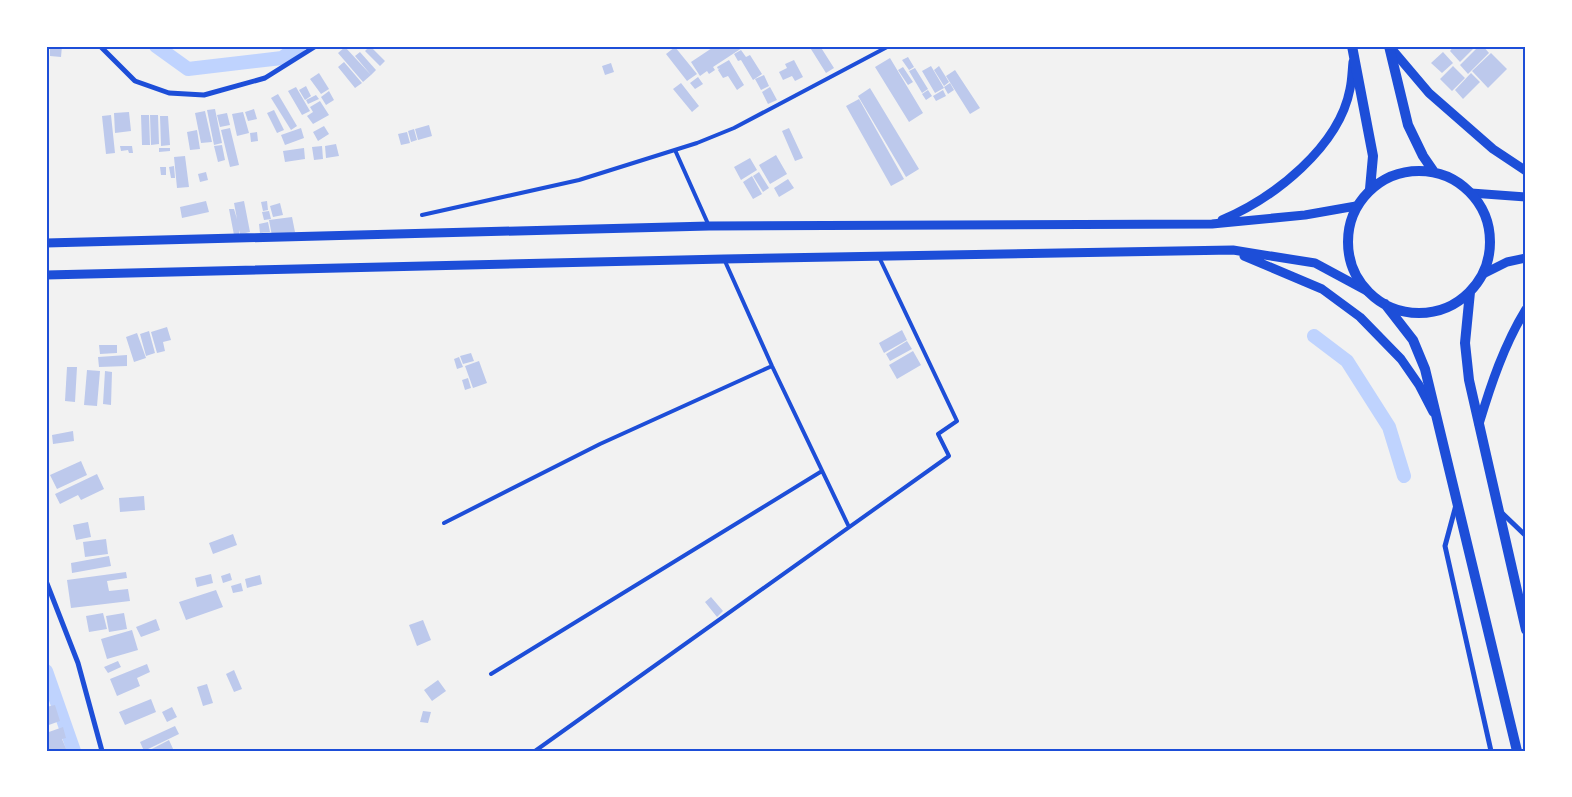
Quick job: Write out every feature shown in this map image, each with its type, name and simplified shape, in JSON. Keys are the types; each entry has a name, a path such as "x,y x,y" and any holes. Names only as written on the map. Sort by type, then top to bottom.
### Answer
{"main road":[{"path":"1389,46 1408,125 1423,156 1434,172"},
{"path":"1353,50 1373,156 1370,189"},
{"path":"1385,304 1407,312 1430,312 1452,306 1470,292 1483,274 1490,254 1490,232 1484,211 1471,193 1454,179 1434,172 1411,170 1389,176 1370,189 1356,206 1348,228 1348,250 1354,272 1367,290 1385,304 1413,340 1425,369 1517,751"},
{"path":"1470,292 1465,343 1469,380 1526,630"}],"street":[{"path":"100,46 135,81 169,93 204,95 265,78 316,46"},
{"path":"1389,46 1429,93 1492,149 1526,171"},
{"path":"1212,224 1245,210 1303,168 1316,153 1342,115 1350,90 1353,50"},
{"path":"1471,193 1526,197"},
{"path":"46,242 709,226 1212,224 1305,215 1356,206"},
{"path":"1233,250 1322,289 1360,317 1401,359 1419,385 1438,422"},
{"path":"46,275 724,259 879,258 1233,250 1315,263 1367,290"},
{"path":"1483,274 1507,262 1526,258"},
{"path":"1479,424 1499,363 1513,329 1526,309"},
{"path":"1457,502 1445,546 1490,751"},
{"path":"1499,509 1526,536"},
{"path":"46,581 78,663 102,751"}],"lane":[{"path":"422,215 579,180 675,150 734,128 889,46"},
{"path":"675,150 709,226"},
{"path":"534,751 949,456 938,434 956,421 879,258"},
{"path":"724,259 772,366 849,527"},
{"path":"444,524 600,444 772,366"},
{"path":"491,674 822,472"}],"building":[{"path":"50,46 62,46 61,57 50,56"},
{"path":"370,46 385,61 380,66 365,51"},
{"path":"715,46 745,46 713,67 715,70 709,74 707,71 700,76 691,62"},
{"path":"809,46 820,46 834,68 826,73"},
{"path":"1454,46 1476,46 1460,62 1450,51"},
{"path":"1479,46 1483,46 1489,53 1468,74 1460,65"},
{"path":"345,47 371,75 363,82 338,53"},
{"path":"675,47 697,74 687,81 666,54"},
{"path":"741,50 746,57 750,55 762,74 753,80 741,60 738,61 734,54"},
{"path":"360,52 376,70 371,75 355,56"},
{"path":"1443,52 1453,63 1442,73 1431,63"},
{"path":"1491,53 1507,69 1488,88 1472,71"},
{"path":"908,57 914,67 909,70 902,60"},
{"path":"890,58 923,113 909,122 875,67"},
{"path":"729,60 744,85 737,90 728,76 723,78 718,70 720,68 718,69 717,67"},
{"path":"794,60 803,77 795,81 792,76 783,80 779,72 787,68 785,64"},
{"path":"344,62 362,83 355,88 338,67"},
{"path":"611,63 614,72 605,75 602,66"},
{"path":"931,66 944,88 935,93 922,71"},
{"path":"939,66 949,82 944,86 934,70"},
{"path":"1453,66 1465,78 1452,91 1440,79"},
{"path":"903,67 913,82 908,85 898,70"},
{"path":"915,68 928,89 922,93 909,71"},
{"path":"955,70 980,108 970,114 946,76"},
{"path":"319,73 329,89 321,94 310,79"},
{"path":"1471,73 1480,82 1463,99 1455,90"},
{"path":"764,75 769,86 761,90 755,79"},
{"path":"698,77 703,84 695,89 690,83"},
{"path":"681,83 699,106 692,112 673,89"},
{"path":"950,83 954,90 948,94 944,87"},
{"path":"306,86 311,96 305,100 299,90"},
{"path":"296,87 310,111 302,115 288,91"},
{"path":"770,87 777,100 768,104 762,92"},
{"path":"870,88 919,169 906,177 858,96"},
{"path":"928,90 932,96 926,100 922,94"},
{"path":"943,90 946,96 936,101 933,96"},
{"path":"329,91 334,100 326,105 321,97"},
{"path":"278,94 297,126 291,130 271,98"},
{"path":"316,95 319,99 308,104 306,100"},
{"path":"859,99 904,179 891,186 846,106"},
{"path":"320,101 329,115 313,124 307,116 313,112 310,107"},
{"path":"215,109 222,143 214,145 207,110"},
{"path":"254,109 257,119 248,121 245,112"},
{"path":"274,110 284,130 277,133 267,113"},
{"path":"205,111 212,142 201,143 195,113"},
{"path":"129,112 131,131 115,133 114,113"},
{"path":"243,112 249,133 237,136 232,114"},
{"path":"227,113 230,125 220,127 217,115"},
{"path":"111,115 115,153 106,154 102,116"},
{"path":"141,115 149,115 150,145 142,145"},
{"path":"150,115 158,115 159,144 151,145"},
{"path":"160,116 168,116 170,145 161,146"},
{"path":"429,125 432,136 418,140 415,129"},
{"path":"324,126 329,134 318,141 313,132"},
{"path":"230,128 239,165 230,167 221,130"},
{"path":"301,128 304,138 285,145 281,135"},
{"path":"789,128 803,158 795,161 782,131"},
{"path":"414,129 417,140 411,142 408,131"},
{"path":"197,130 200,149 190,150 187,132"},
{"path":"257,132 258,141 251,142 250,133"},
{"path":"407,132 410,143 401,145 398,134"},
{"path":"336,144 339,156 326,158 325,146"},
{"path":"222,145 225,160 218,162 214,146"},
{"path":"120,146 132,146 133,153 129,153 128,150 121,151"},
{"path":"322,146 323,159 314,160 312,147"},
{"path":"159,148 170,148 170,151 159,152"},
{"path":"304,148 305,159 285,162 283,151"},
{"path":"776,155 787,174 770,184 759,165"},
{"path":"185,156 189,187 177,188 174,157"},
{"path":"750,158 757,170 741,180 734,167"},
{"path":"174,166 175,178 171,178 169,167"},
{"path":"160,167 166,167 166,175 161,175"},
{"path":"206,172 208,180 200,182 198,174"},
{"path":"759,172 769,188 763,192 753,176"},
{"path":"752,176 762,194 753,199 743,182"},
{"path":"788,179 794,188 779,197 774,188"},
{"path":"206,201 209,212 182,218 180,207"},
{"path":"244,201 250,232 240,234 239,230 239,234 234,235 229,209 234,209 237,219 234,203"},
{"path":"267,201 268,210 263,211 261,202"},
{"path":"280,203 283,215 273,217 270,206"},
{"path":"269,211 271,219 264,220 262,212"},
{"path":"292,217 295,232 272,236 269,220"},
{"path":"268,222 270,232 260,233 259,224"},
{"path":"167,327 171,340 163,342 165,351 157,353 151,332"},
{"path":"902,330 907,340 884,353 879,343"},
{"path":"149,331 155,353 146,356 140,334"},
{"path":"137,333 146,358 134,362 126,337"},
{"path":"907,341 912,349 890,361 886,354"},
{"path":"99,345 117,345 117,353 100,354"},
{"path":"913,351 921,365 897,379 889,365"},
{"path":"471,353 474,361 463,364 460,356"},
{"path":"127,355 127,366 99,367 98,357"},
{"path":"459,357 463,367 457,369 454,359"},
{"path":"479,361 487,383 473,388 465,366"},
{"path":"67,367 77,367 75,402 65,401"},
{"path":"87,370 100,371 97,406 84,405"},
{"path":"105,371 112,372 111,405 103,404"},
{"path":"468,378 471,388 465,390 462,380"},
{"path":"73,431 74,441 53,444 52,435"},
{"path":"81,461 87,475 57,489 50,475"},
{"path":"97,474 104,489 81,500 78,495 60,504 55,494"},
{"path":"144,496 145,510 120,512 119,498"},
{"path":"88,522 91,537 76,540 73,525"},
{"path":"233,534 237,545 213,554 209,543"},
{"path":"106,539 108,554 85,557 83,542"},
{"path":"109,556 111,566 72,573 71,563"},
{"path":"126,572 127,578 107,581 109,591 128,589 130,601 71,608 67,580"},
{"path":"230,573 232,580 223,583 221,576"},
{"path":"211,574 213,583 197,587 195,578"},
{"path":"260,575 262,584 247,588 245,579"},
{"path":"241,583 243,591 233,593 231,586"},
{"path":"216,590 223,607 186,620 179,602"},
{"path":"711,597 723,611 717,617 705,602"},
{"path":"103,613 107,629 89,632 86,616"},
{"path":"124,613 127,629 109,632 106,616"},
{"path":"156,619 160,630 141,637 136,627"},
{"path":"423,620 431,640 417,646 409,625"},
{"path":"132,630 138,650 107,659 101,639"},
{"path":"118,661 121,667 108,673 104,667"},
{"path":"147,664 150,672 137,678 140,686 117,696 110,679"},
{"path":"234,670 242,689 234,692 226,674"},
{"path":"438,680 446,691 432,701 424,690"},
{"path":"207,684 213,703 203,706 197,687"},
{"path":"151,699 156,712 125,725 119,712"},
{"path":"55,705 60,721 46,726 46,707"},
{"path":"172,707 177,717 167,722 162,712"},
{"path":"423,711 431,712 428,723 420,722"},
{"path":"175,726 179,734 144,751 140,742"},
{"path":"63,727 66,738 62,739 67,751 46,751 46,733"},
{"path":"169,740 174,751 148,751"}],"waterway":[{"path":"156,46 188,69 282,58 299,46"},
{"path":"1314,336 1347,361 1389,427 1404,476"},
{"path":"46,671 74,751"}]}
